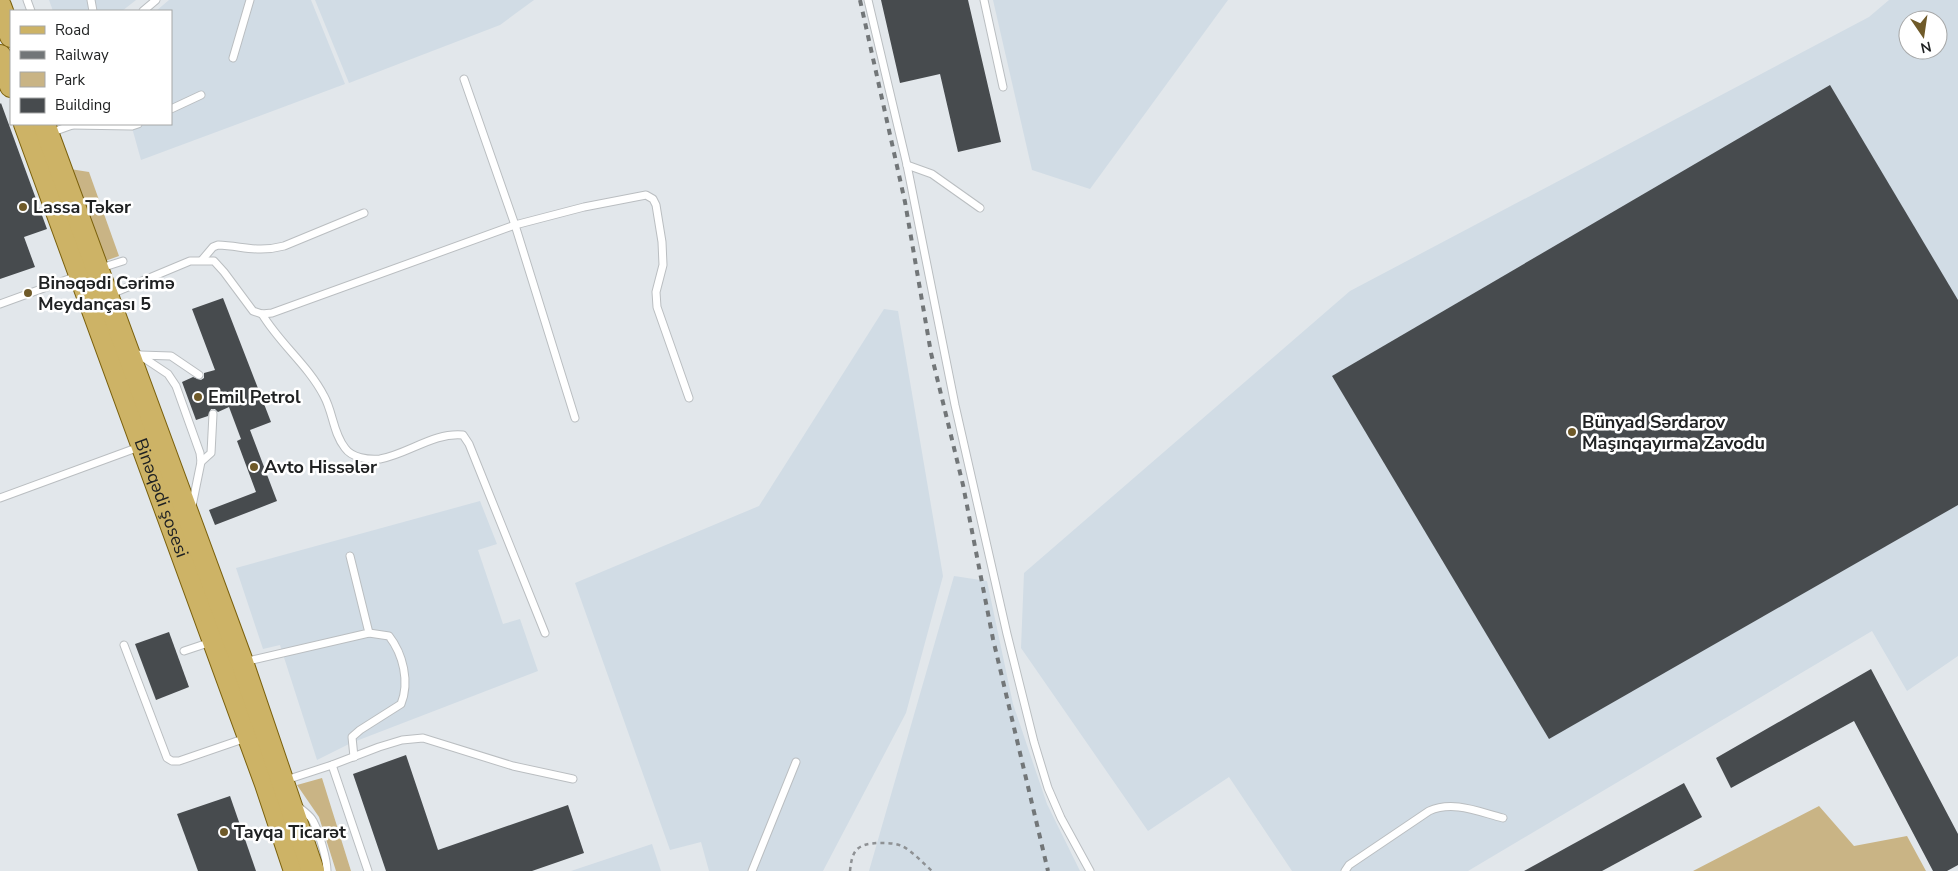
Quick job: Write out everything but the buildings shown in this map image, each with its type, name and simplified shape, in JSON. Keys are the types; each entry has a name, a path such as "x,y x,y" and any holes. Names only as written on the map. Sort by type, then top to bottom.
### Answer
{"main road":[{"path":"0,6 10,33"},
{"path":"0,56 7,83"},
{"name":"Binəqədi şosesi","path":"25,125 88,272 106,296 132,350 189,519 242,662 313,871"},
{"name":"Binəqədi şosesi","path":"45,129 142,446 214,641 295,871"}],"lane":[{"path":"144,10 156,0"},
{"path":"233,58 250,0"},
{"path":"868,0 907,165 955,405 1007,634 1034,742 1048,788 1061,818 1090,871"},
{"path":"984,0 1002,87"},
{"path":"464,79 515,225 575,418"},
{"path":"172,109 200,95"},
{"path":"45,129 67,125"},
{"path":"102,125 135,125"},
{"path":"907,165 932,174 980,208"},
{"path":"106,296 190,262 214,261 247,305 253,311 262,314 284,309 515,225 584,207 646,194 653,199 656,205 662,242 663,265 656,292 657,307 689,398"},
{"path":"202,260 213,247 218,245 255,250 272,250 364,213"},
{"path":"0,304 124,261"},
{"path":"262,314 270,327 312,376 328,404 346,450 358,457 377,459 395,456 450,434 463,435 545,632"},
{"path":"132,350 171,356 199,375"},
{"path":"132,350 168,374 176,386 200,453 189,519"},
{"path":"200,462 211,453 213,414"},
{"path":"0,498 142,446"},
{"path":"350,556 370,633"},
{"path":"242,662 370,633 389,636 397,646 406,683 401,704 352,737 354,757"},
{"path":"184,651 214,641"},
{"path":"124,645 167,758 172,761 179,761 248,736"},
{"path":"327,871 326,862 313,822 286,791 332,765 379,746 402,740 423,738 513,766 573,779"},
{"path":"752,871 796,762"},
{"path":"332,765 368,871"},
{"path":"1345,871 1350,865 1438,806 1450,805 1503,818"}],"path":[{"path":"850,871 851,858 857,848 864,844 887,843 902,846 932,871"}],"shaded area":[{"path":"49,0 136,0 123,10 53,10"},
{"path":"169,0 311,0 345,84 141,160 131,125 172,125 172,10 157,10"},
{"path":"315,0 534,0 500,25 349,83"},
{"path":"993,0 1228,0 1090,189 1032,170"},
{"name":"Bünyad Sərdarov Maşınqayırma Zavodu","path":"1889,0 1958,0 1958,656 1907,691 1872,631 1468,871 1292,871 1229,777 1148,831 1021,648 1024,573 1350,291 1869,17"},
{"path":"884,309 898,311 943,576 906,713 823,871 709,871 701,842 670,850 575,583 759,506"},
{"path":"480,501 497,544 478,550 503,624 520,619 538,671 351,743 317,760 280,645 263,649 236,568"},
{"path":"954,576 987,581 1013,704 1047,804 1080,871 869,871"},
{"path":"652,844 661,871 571,871"}],"green space":[{"path":"70,169 89,172 119,256 105,261"},
{"path":"322,778 351,871 336,871 319,817 297,785"},
{"path":"1819,806 1854,846 1907,836 1926,871 1693,871"}],"railway":[{"path":"860,0 905,202 931,353 963,485 993,639 1048,871"}],"place":[{"name":"Lassa Təkər","path":"23,207"},
{"name":"Binəqədi Cərimə Meydançası 5","path":"28,293"},
{"name":"Emil Petrol","path":"198,397"},
{"name":"Bünyad Sərdarov Maşınqayırma Zavodu","path":"1572,432"},
{"name":"Avto Hissələr","path":"254,467"},
{"name":"Tayqa Ticarət","path":"224,832"}]}
